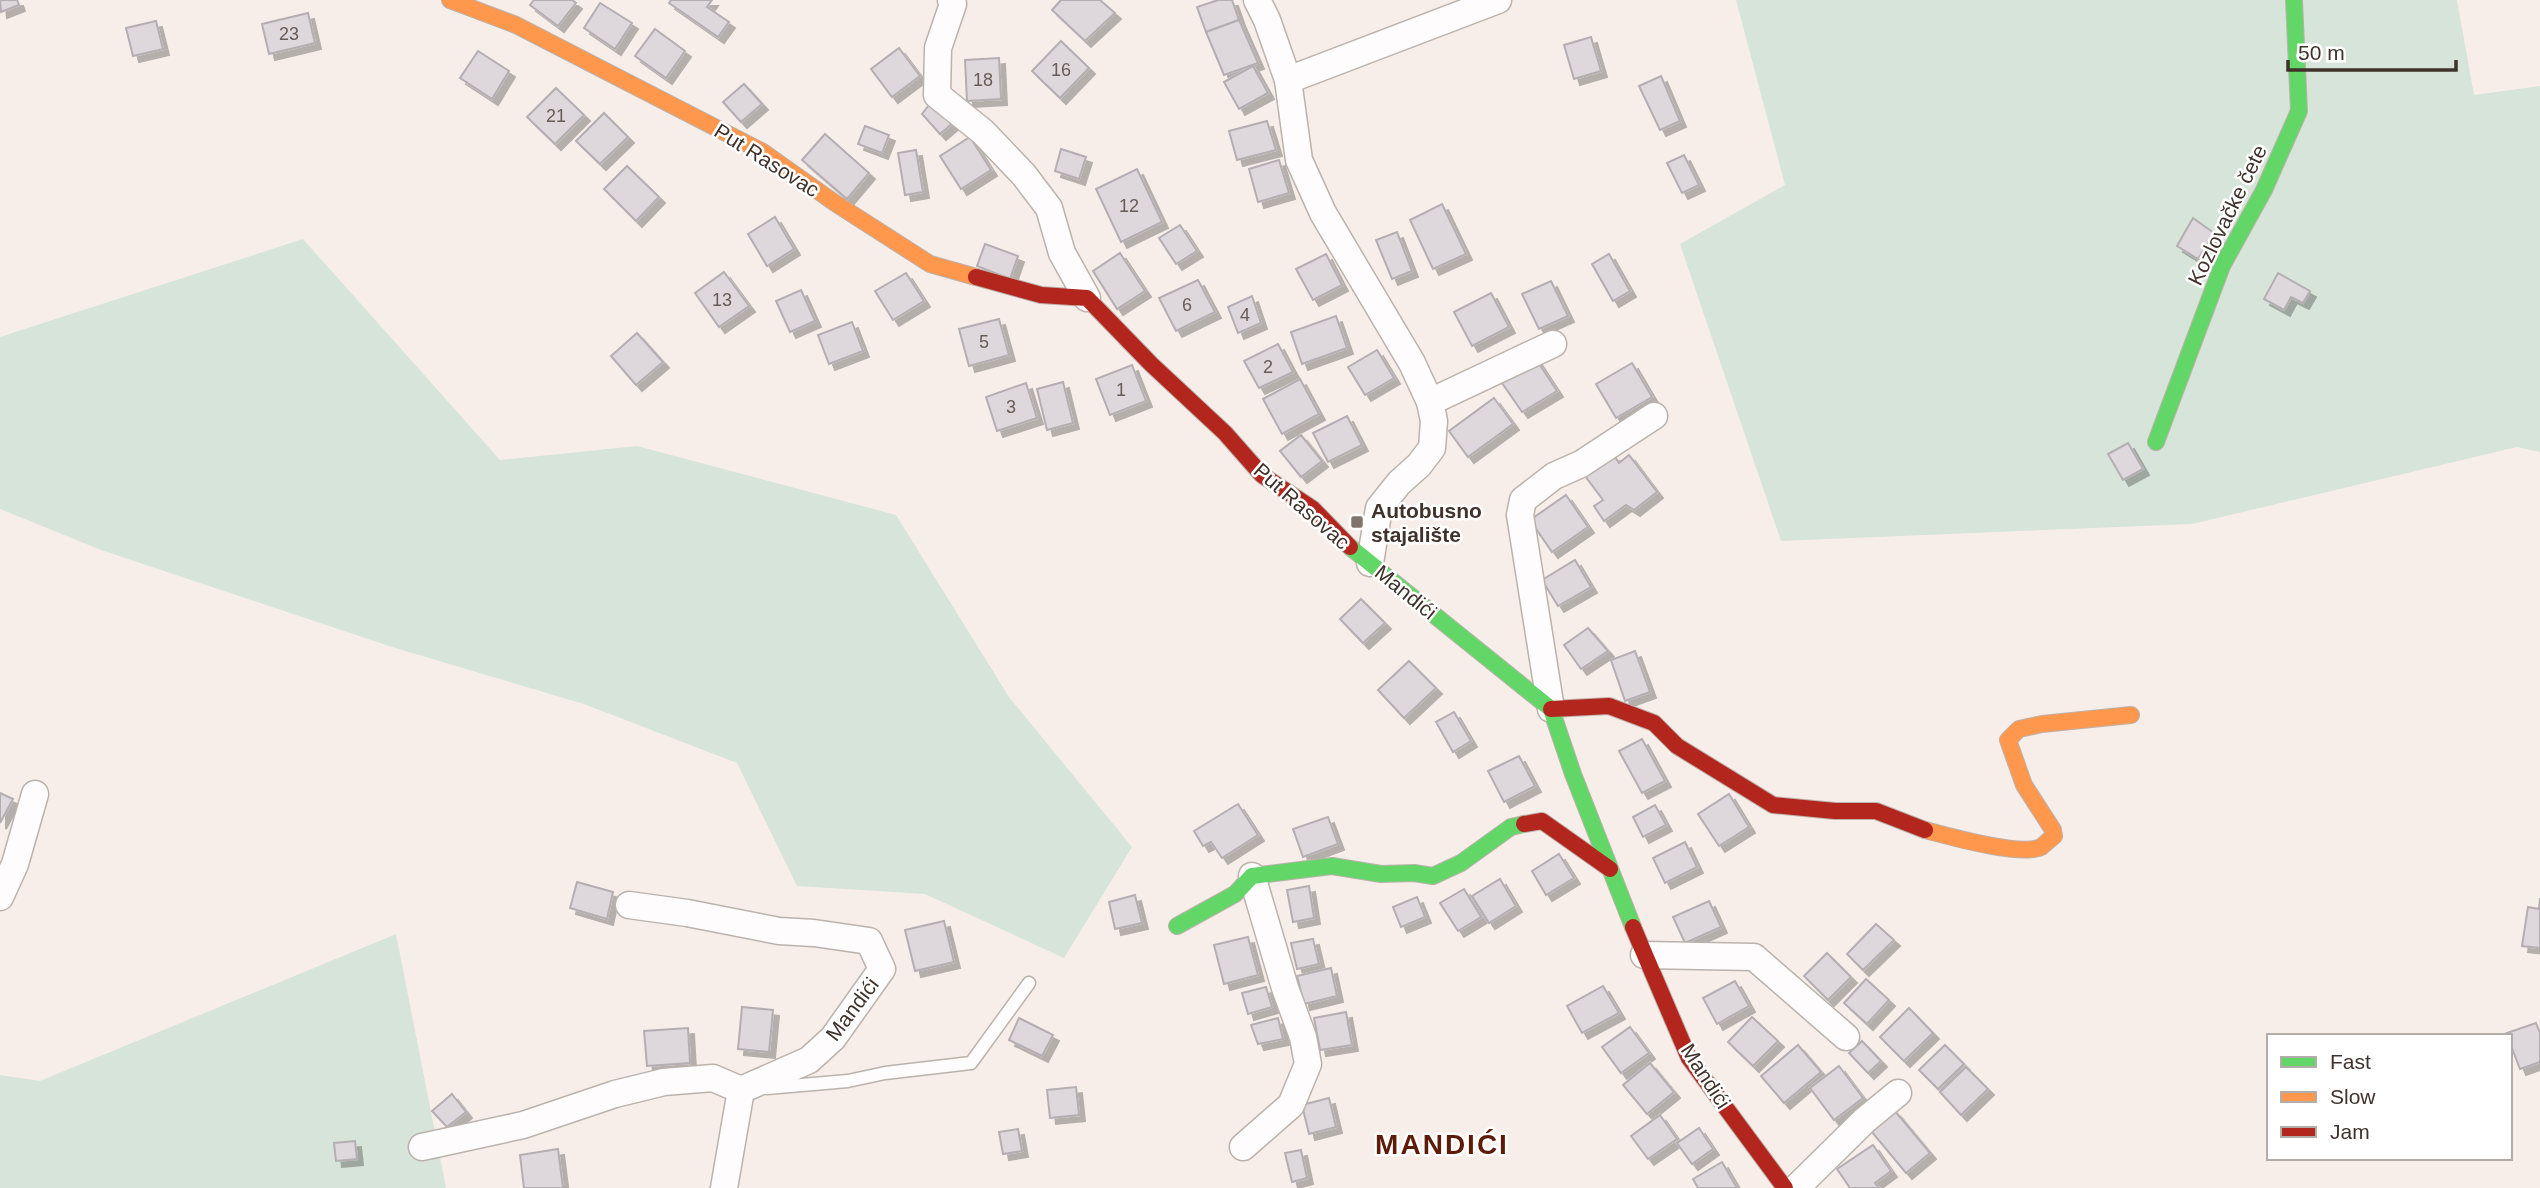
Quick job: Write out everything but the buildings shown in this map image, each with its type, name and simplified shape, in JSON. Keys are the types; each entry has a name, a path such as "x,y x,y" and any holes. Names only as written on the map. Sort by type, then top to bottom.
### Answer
{"street":[{"name":"Put Rasovac","path":"450,0 516,25 763,152 835,203 930,264 1041,295 1087,298"},
{"name":"Put Rasovac","path":"951,0 953,4 938,48 937,95 983,132 1024,175 1049,208 1062,253 1087,298 1151,365 1225,433 1262,475 1313,509 1346,544 1370,563"},
{"name":"Mandići","path":"1257,0 1288,80 1299,160 1324,212 1412,363 1430,402 1434,421 1432,448 1379,508 1370,563 1551,709"},
{"path":"1288,80 1498,0"},
{"name":"Kozlovačke čete","path":"2156,442 2222,266 2264,190 2300,111 2294,0"},
{"path":"1430,402 1553,344"},
{"name":"Mandići","path":"1654,416 1581,464 1553,476 1523,500 1520,514 1551,709 1573,774 1644,955 1689,1058 1784,1188"},
{"path":"1551,709 1609,706 1654,723 1677,746 1773,805 1835,811 1877,811 1919,829 1975,843 2010,848 2039,848 2054,836 2052,823 2031,797 2011,756 2008,740 2019,729 2131,715"},
{"path":"0,897 15,864 35,794"},
{"path":"1177,926 1235,894 1252,876 1332,866 1381,874 1414,873 1433,876 1461,863 1511,827 1542,821 1611,869"},
{"path":"1243,1147 1290,1105 1308,1064 1303,1037 1284,988 1252,876"},
{"name":"Mandići","path":"629,905 687,913 779,932 814,933 869,941 882,969 833,1038 809,1060 741,1090"},
{"path":"1644,955 1754,957 1846,1037"},
{"path":"422,1147 523,1125 615,1094 664,1082 713,1078 741,1090 724,1188"},
{"path":"1796,1188 1865,1120 1898,1093"}],"lane":[{"path":"741,1090 848,1081 885,1073 971,1063 1029,983"}],"shaded area":[{"path":"1736,0 2457,0 2474,95 2540,86 2540,452 2517,447 2192,524 1781,541 1680,244 1785,185"},
{"path":"303,239 500,460 637,446 896,515 1009,697 1132,847 1064,958 925,894 797,886 737,763 584,704 392,647 101,550 0,509 0,337"},
{"path":"396,934 446,1188 0,1188 0,1075 40,1081"}],"traffic: fast":[{"path":"2156,442 2222,266 2264,190 2299,111 2294,0"},
{"path":"1350,547 1551,709 1573,774 1633,927"},
{"path":"1177,926 1235,894 1252,876 1332,866 1381,874 1414,873 1433,876 1461,863 1511,827 1524,824"}],"traffic: slow":[{"path":"450,0 516,25 763,152 835,203 930,264 976,277"},
{"path":"1925,830 2002,848 2041,847 2054,836 2053,830 2024,785 2008,740 2019,729 2042,724 2131,715"}],"traffic: jam":[{"path":"976,277 1041,295 1087,298 1151,364 1225,433 1262,475 1313,509 1350,547"},
{"path":"1551,709 1609,706 1654,723 1677,746 1773,805 1835,811 1876,811 1925,830"},
{"path":"1524,824 1542,821 1610,869"},
{"path":"1633,927 1689,1058 1785,1188"}],"place":[{"name":"Autobusno stajalište","path":"1357,522"}],"district":[{"name":"MANDIĆI","path":"1442,1144"}]}
